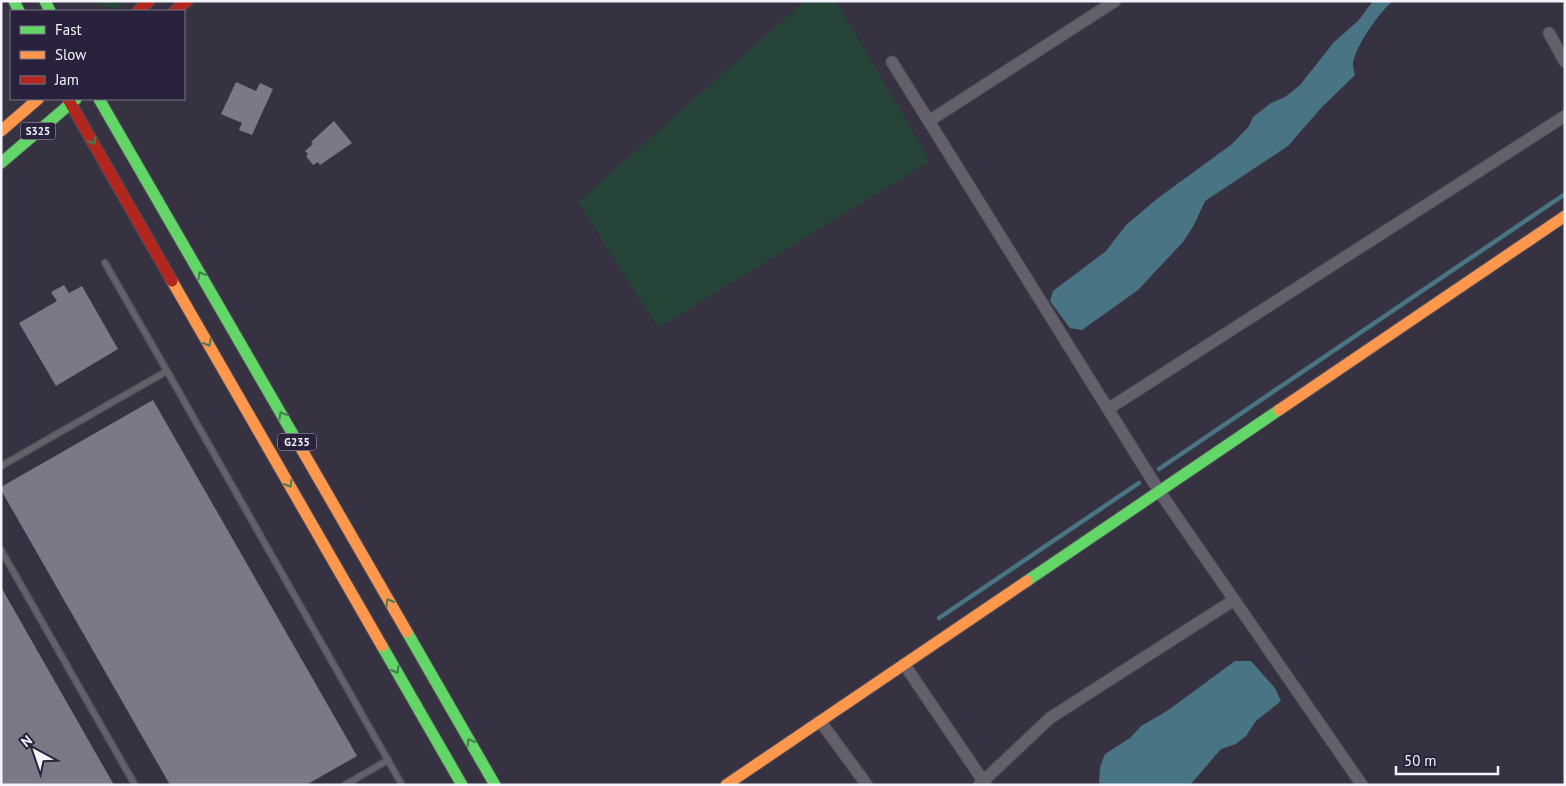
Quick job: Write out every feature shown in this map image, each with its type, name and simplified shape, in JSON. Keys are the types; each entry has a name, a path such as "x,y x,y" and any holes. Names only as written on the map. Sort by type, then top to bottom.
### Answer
{"main road":[{"path":"139,10 149,1"},
{"path":"176,10 187,1"},
{"name":"S325","path":"1,130 37,100"},
{"name":"S325","path":"1,163 72,100"},
{"name":"G235","path":"72,100 462,785"},
{"name":"G235","path":"100,100 495,785"},
{"path":"726,785 1565,216"}],"street":[{"path":"929,122 1115,1"},
{"path":"1549,33 1565,62"},
{"path":"892,62 1159,491 1356,783"},
{"path":"1108,409 1565,116"},
{"path":"904,664 983,783 1050,718 1234,600"},
{"path":"820,721 867,785"}],"lane":[{"path":"105,263 402,785"},
{"path":"1,466 167,372"},
{"path":"1,550 135,785"},
{"path":"345,785 388,760"}],"green space":[{"path":"92,1 126,1 118,9 102,6"},
{"path":"805,1 836,1 930,161 658,328 578,202"}],"water":[{"path":"1373,1 1393,1 1375,21 1358,48 1353,63 1355,75 1322,107 1288,146 1205,201 1194,225 1183,242 1138,290 1082,330 1070,328 1050,301 1053,291 1106,251 1126,225 1158,198 1232,144 1249,126 1253,117 1300,85 1334,42 1358,21"},
{"path":"1235,661 1251,661 1275,688 1281,701 1256,721 1246,736 1236,744 1221,749 1190,785 1101,785 1099,782 1100,767 1105,754 1130,738 1141,726 1167,711"}],"building":[{"path":"236,82 256,91 260,83 273,89 252,135 239,130 242,123 221,114"},
{"path":"334,121 352,143 320,165 318,162 313,165 306,156 308,154 305,151 313,144 311,142"},
{"path":"64,285 69,293 82,286 118,349 56,386 19,323 57,301 51,292"},
{"path":"153,400 357,756 306,785 170,785 1,490 1,487"},
{"path":"1,587 114,785 1,785"}],"waterway":[{"path":"1159,469 1565,194"},
{"path":"939,618 1139,483"}],"traffic: fast":[{"path":"14,1 18,10"},
{"path":"45,1 50,10"},
{"path":"1,163 75,100"},
{"path":"100,100 302,450"},
{"path":"1027,581 1279,410"},
{"path":"407,632 495,785"},
{"path":"382,646 462,785"}],"traffic: slow":[{"path":"1,131 37,100"},
{"path":"1279,410 1565,216"},
{"path":"172,281 382,646"},
{"path":"302,450 407,632"},
{"path":"726,785 1027,581"}],"traffic: jam":[{"path":"139,10 149,1"},
{"path":"176,10 187,1"},
{"path":"69,100 172,281"}]}
